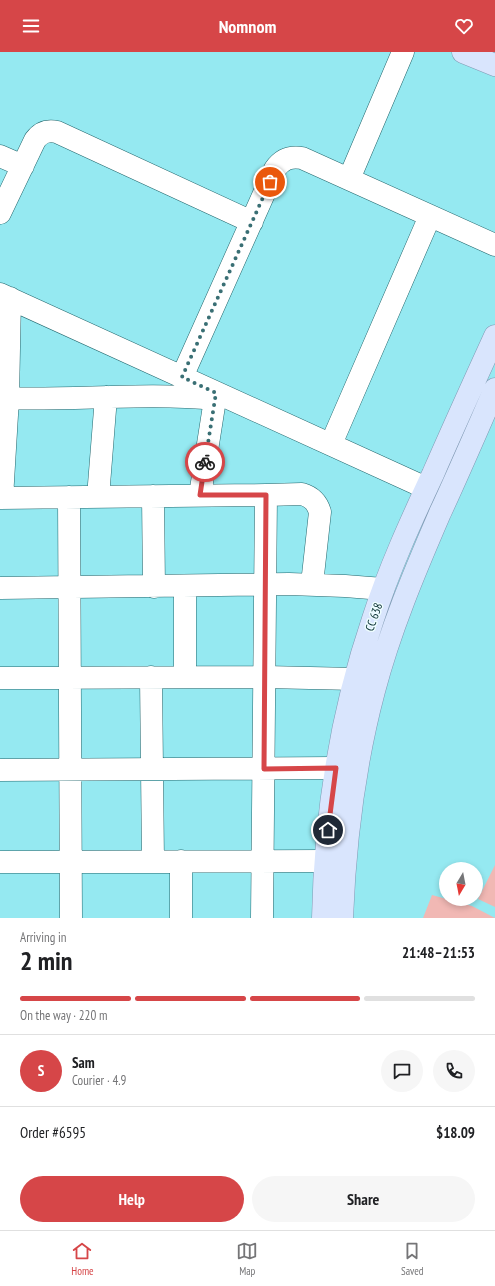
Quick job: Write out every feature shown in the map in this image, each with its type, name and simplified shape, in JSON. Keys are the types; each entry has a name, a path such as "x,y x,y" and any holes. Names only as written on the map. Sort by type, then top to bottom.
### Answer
{"main road":[{"path":"463,52 495,65"},
{"name":"CC 638","path":"323,918 325,861 331,799 341,739 355,679 368,634 383,589 397,555 495,336"},
{"name":"CC 638","path":"342,918 344,866 354,782 362,736 374,690 402,603 495,389"}],"street":[{"path":"349,179 403,52"},
{"path":"0,213 38,136 47,131 57,132 252,222"},
{"path":"0,156 23,166"},
{"path":"182,377 275,169 284,160 290,158 302,158 495,245"},
{"path":"331,444 430,216"},
{"path":"312,584 320,512 316,502 308,496 302,494 1,498 5,296 182,377 215,396 331,444 426,488"},
{"path":"4,398 215,396"},
{"path":"200,495 215,396"},
{"path":"98,497 106,397"},
{"path":"262,918 266,495"},
{"path":"153,496 154,587"},
{"path":"69,498 70,918"},
{"path":"0,588 312,584 383,589"},
{"path":"185,586 185,677"},
{"path":"151,677 153,861"},
{"path":"0,678 265,677 355,679"},
{"path":"0,770 336,768"},
{"path":"181,861 181,918"},
{"path":"0,862 325,861"}],"shaded area":[{"path":"495,865 495,907 483,901 483,889"},
{"path":"432,895 439,897 439,906 472,906 495,918 423,918"}],"way so far":[{"path":"205,462 216,393 182,377 270,182"}],"route":[{"path":"205,462 200,495 266,495 264,769 336,768 328,830"}]}
